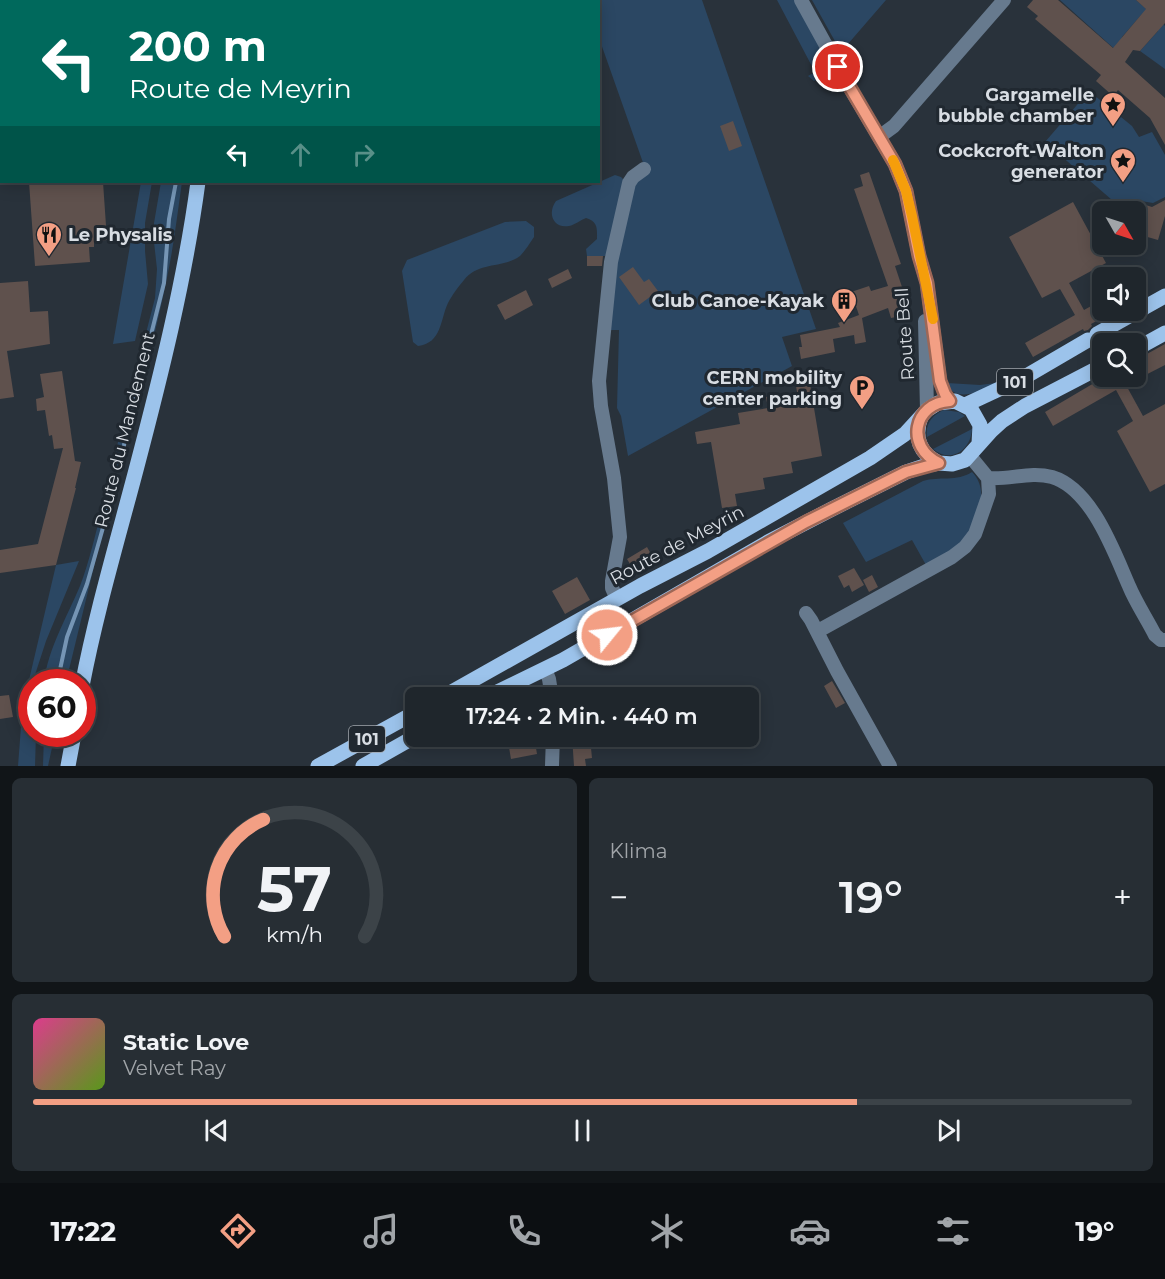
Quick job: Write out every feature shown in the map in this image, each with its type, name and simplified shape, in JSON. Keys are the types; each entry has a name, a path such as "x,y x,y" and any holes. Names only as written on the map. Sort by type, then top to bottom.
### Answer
{"main road":[{"name":"Route du Mandement","path":"86,669 174,317 198,183"},
{"name":"Route de Meyrin","path":"461,687 708,551 870,458 905,434 925,412 938,403 957,403 1023,378 1165,296"},
{"path":"1146,343 1165,333"},
{"name":"101","path":"974,450 1002,421 1025,406 1092,371"},
{"path":"508,687 545,669 806,522 906,472 939,463 959,463 974,450 981,432 978,420 957,403"},
{"path":"925,412 918,426 920,444 927,455 939,463"},
{"name":"101","path":"318,766 405,718"},
{"name":"101","path":"363,766 405,742"},
{"path":"69,765 72,747"}],"street":[{"name":"Route Bell","path":"801,0 895,164 906,191 932,308 940,381 945,394 957,403"},
{"path":"879,136 894,126 1004,0"},
{"path":"617,599 612,588 612,581 620,537 614,478 601,406 599,381 607,295 614,250 629,183 633,177 645,169"},
{"name":"Route Bell","path":"919,256 926,341 925,412"},
{"path":"818,631 960,552 971,541 979,525 988,494 988,478 974,450"},
{"path":"988,478 1041,474 1058,479 1078,493 1088,505 1125,573 1129,586 1155,635 1165,640"},
{"path":"806,613 818,631 837,671 890,766"},
{"path":"545,669 550,687"},
{"path":"552,766 553,747"}],"shaded area":[{"path":"600,0 702,0 816,329 782,337 792,366 628,456 621,416 617,408 619,330 607,330 612,277 634,181 647,174 600,41"},
{"path":"777,0 794,0 824,55 828,69 824,76 814,81 808,76 815,72"},
{"path":"812,0 886,0 841,52"},
{"path":"1060,0 1136,0 1151,13 1142,14 1122,37 1119,53"},
{"path":"1161,22 1165,26 1165,69 1140,51 1158,31 1157,27"},
{"path":"1089,91 1132,126 1139,137 1152,132 1165,155 1165,197 1153,203 1135,200 1112,201 1045,142"},
{"path":"615,175 625,181 607,253 605,256 587,256 586,249 597,239 595,224 586,218 571,225 559,225 553,219 552,210 556,201"},
{"path":"141,183 152,183 145,223 148,284 135,341 113,344"},
{"path":"161,183 182,183 173,248 160,309 122,458 116,470 113,469 116,450 155,298 157,269 154,223"},
{"path":"526,221 534,227 534,237 520,256 506,263 484,267 470,274 450,300 436,336 426,344 418,346 413,342 402,271 407,260 505,222"},
{"path":"1003,382 981,391 964,394 951,390 947,383 980,385"},
{"path":"944,410 959,412 965,416 927,437 930,420"},
{"path":"972,429 968,443 959,452 947,455 933,449"},
{"path":"972,472 981,489 979,509 971,528 956,547 926,565 912,540 866,562 843,523 923,481 960,477"},
{"path":"103,505 107,508 107,513 69,669 46,669 49,657 80,586"},
{"path":"79,561 37,669 32,669 56,565"},
{"path":"19,747 36,747 35,766 18,766"},
{"path":"44,747 52,747 48,766 43,766"}],"building":[{"path":"1033,0 1058,0 1113,48 1146,9 1136,0 1165,0 1165,23 1140,51 1133,50 1125,62 1165,98 1165,145 1150,118 1118,90 1113,96 1096,81 1101,75 1035,19 1038,16 1027,7"},
{"path":"733,121 742,146 729,151 720,126"},
{"path":"869,172 901,264 895,266 911,314 891,318 888,308 862,318 866,342 855,344 854,335 833,339 835,352 801,359 800,335 840,327 838,323 859,315 851,292 869,286 871,291 888,286 854,189 863,186 860,175"},
{"path":"29,183 103,183 107,240 94,241 94,247 89,247 90,262 35,266"},
{"path":"1165,200 1165,216 1158,240 1146,237 1146,205 1152,207"},
{"path":"1073,202 1092,237 1092,255 1102,255 1106,263 1099,267 1092,267 1092,271 1069,283 1084,310 1092,306 1092,321 1096,321 1091,324 1088,330 1083,329 1033,357 1025,343 1075,315 1060,289 1042,298 1009,237"},
{"path":"587,256 603,256 602,266 587,266"},
{"path":"633,267 644,282 649,279 658,291 639,305 619,277"},
{"path":"568,269 572,278 552,288 548,279"},
{"path":"28,281 30,312 48,311 50,344 7,351 14,397 0,399 0,283"},
{"path":"526,290 533,305 505,320 497,305"},
{"path":"1165,344 1165,365 1146,375 1146,354"},
{"path":"62,371 75,461 81,462 56,565 0,573 0,550 38,544 63,448 54,449 52,435 49,436 45,410 37,411 36,399 44,397 40,374"},
{"path":"809,378 822,456 791,462 793,473 763,478 765,489 735,494 737,506 722,508 711,442 697,444 695,432 740,424 738,413 768,408 766,397 797,392 795,380"},
{"path":"1092,384 1092,387 1127,387 1143,416 1165,404 1165,484 1150,492 1117,431 1133,421 1116,390 1053,426 1045,412"},
{"path":"647,547 656,563 636,574 627,559"},
{"path":"854,568 864,585 852,592 849,585 844,588 838,576"},
{"path":"872,575 878,587 869,592 863,580"},
{"path":"577,577 590,600 565,614 552,591"},
{"path":"832,681 845,703 836,708 824,686"},
{"path":"9,695 13,717 0,719 0,696"},
{"path":"509,747 536,747 537,754 511,759"},
{"path":"573,747 606,747 591,748 592,758 585,759 586,766 574,766"}],"waterway":[{"path":"122,461 125,438 164,283 169,219 176,183"},
{"path":"60,669 67,637 87,584 108,510"}],"slow traffic":[{"path":"893,160 906,191 933,319"}],"place":[{"name":"Gargamelle bubble chamber","path":"1113,128"},
{"name":"Cockcroft-Walton generator","path":"1123,184"},
{"name":"Le Physalis","path":"49,258"},
{"name":"Club Canoe-Kayak","path":"844,324"},
{"name":"CERN mobility center parking","path":"862,411"}],"route":[{"path":"607,635 806,522 906,472 939,463 922,450 918,438 918,426 923,415 932,406 950,401 940,381 932,308 906,191 895,164 838,67"}]}
